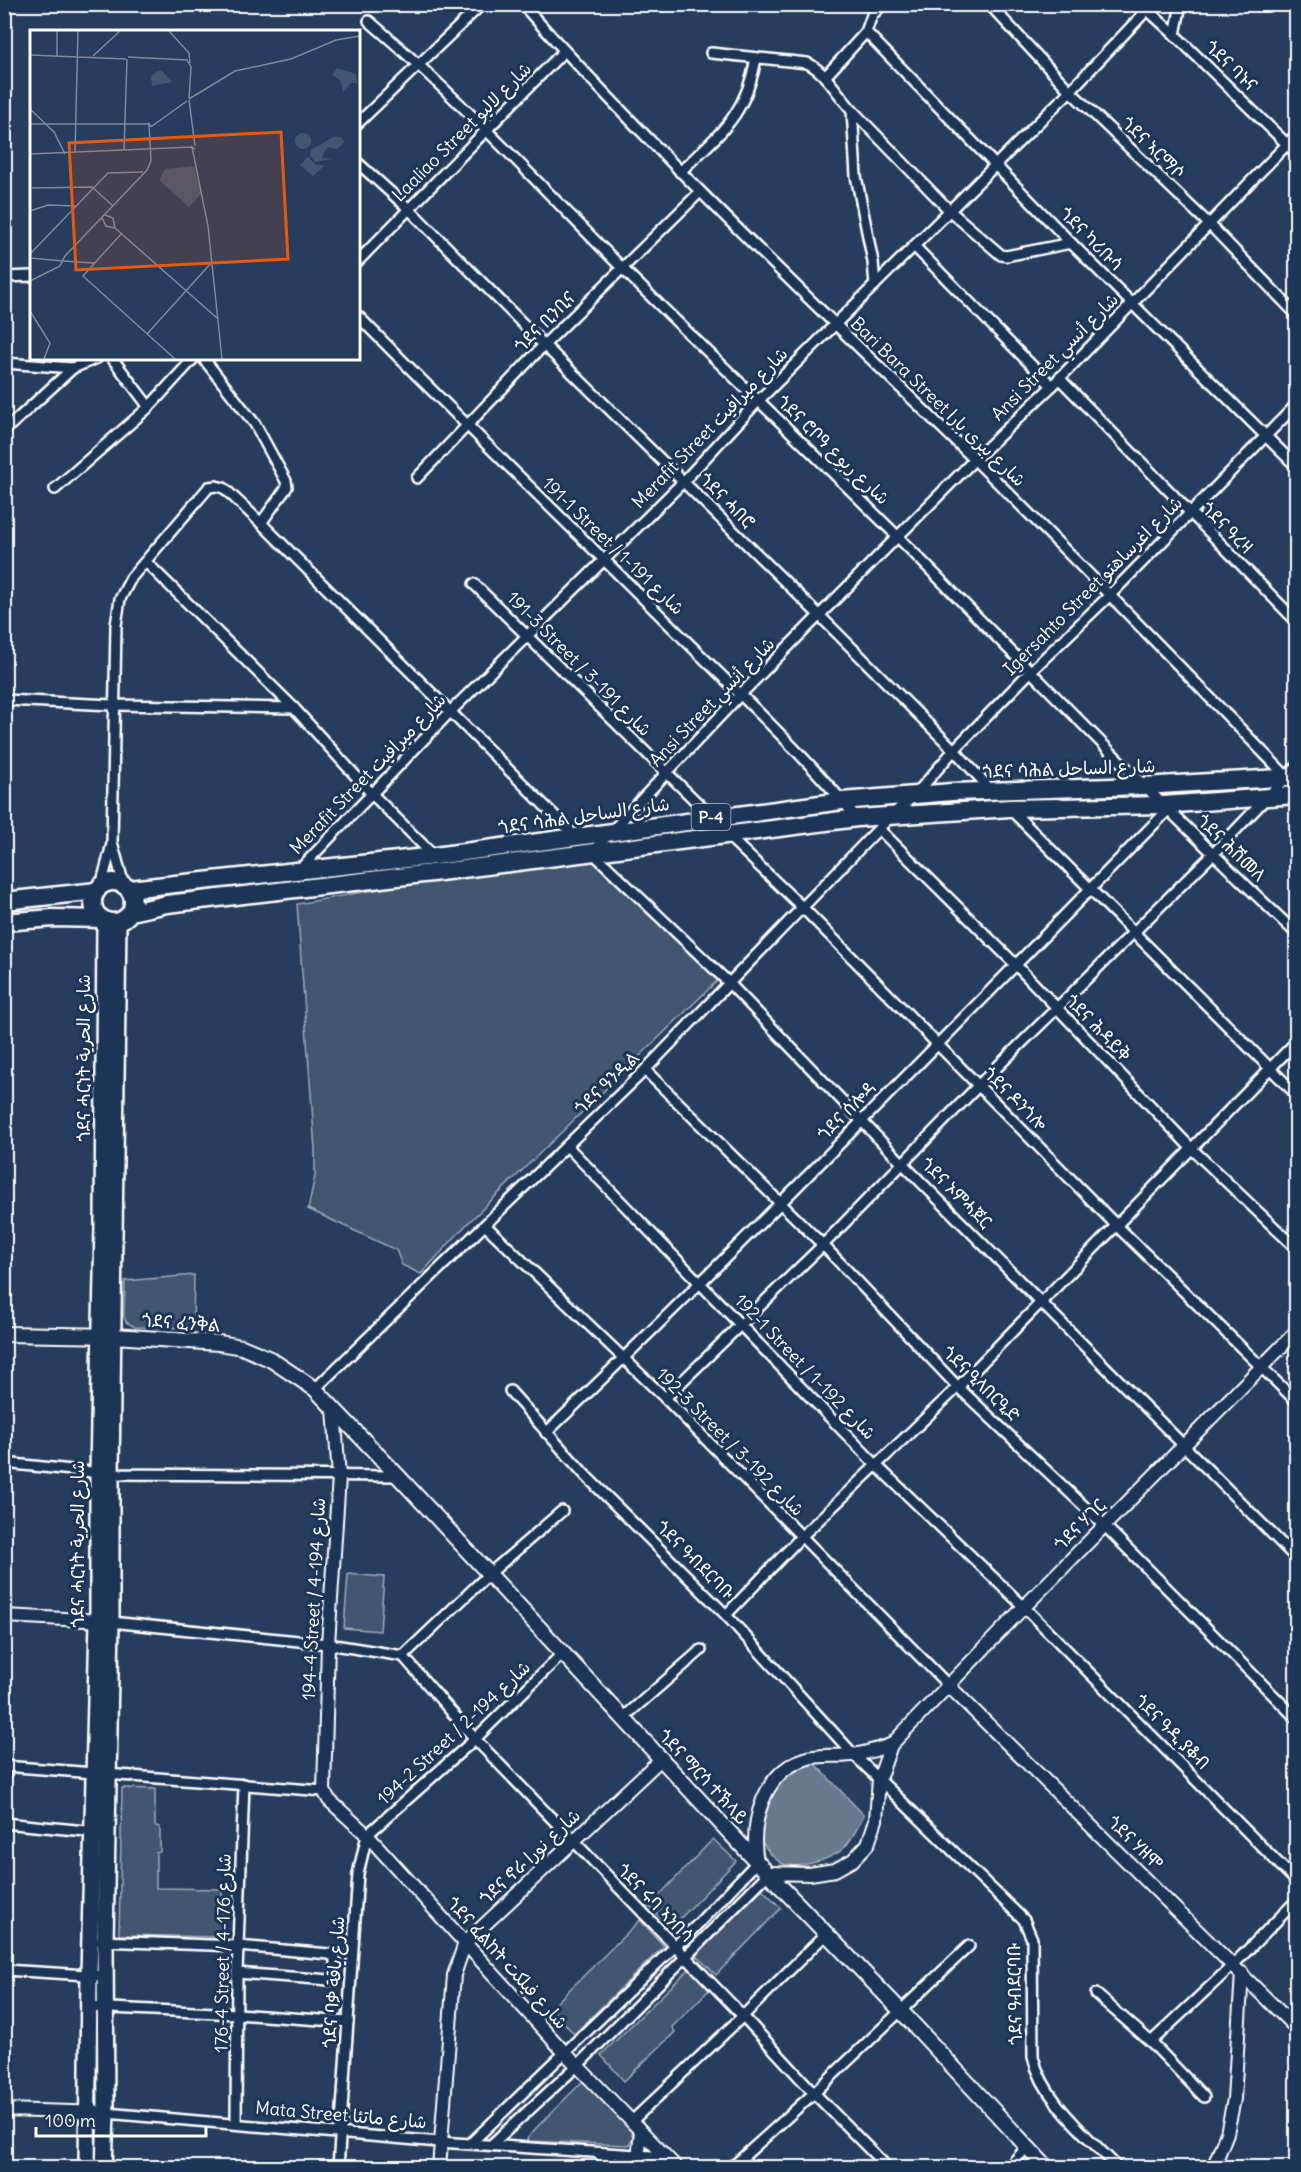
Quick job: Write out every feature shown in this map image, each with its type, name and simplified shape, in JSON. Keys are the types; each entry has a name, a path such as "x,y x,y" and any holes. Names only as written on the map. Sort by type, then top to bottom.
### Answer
{"highway":[{"name":"ጎደና ሳሕል شارع الساحل","path":"4,922 53,918 114,918 167,904 437,864 576,837 842,801 915,794 1143,786 1294,777"},
{"name":"ጎደና ሳሕል شارع الساحل","path":"127,887 299,870 437,864 592,852 857,818 1010,808 1166,808 1296,795"},
{"path":"4,902 99,888 113,882 127,887 133,898 114,918 98,915 93,903 99,888"}],"main road":[{"name":"ጎደና ሓርነት شارع الحرية","path":"87,2168 89,2007 97,1976 105,1621 104,1473 114,918"},
{"name":"ጎደና ፈንቅል","path":"4,1334 107,1336 219,1343 242,1347 270,1359 315,1389 334,1409"},
{"name":"ጎደና ማርሳ ተኽላይ","path":"334,1409 757,1862 900,2010 1047,2168"},
{"name":"ጎደና ሓርነት شارع الحرية","path":"97,1976 105,2007 104,2168"}],"street":[{"path":"360,121 482,4"},
{"name":"Bari Bara Street شارع بيرى بارا","path":"522,4 680,172 1294,777"},
{"path":"825,76 866,32 872,15 883,4"},
{"name":"ጎደና ኣርማሶ","path":"989,4 1070,91 1210,225 1296,314"},
{"path":"1175,35 1181,4"},
{"name":"Merafit Street شارع ميرافيت","path":"299,870 526,635 684,481 759,400 1070,91 1144,8"},
{"name":"ጎደና ባኑና","path":"1144,8 1175,35 1296,153"},
{"name":"ጎደና ሮቦዓ شارع ربوع","path":"369,21 419,64 488,130 623,268 898,537 1143,786"},
{"name":"ጎደና ካሪቡሳ","path":"866,32 1071,243 1296,466"},
{"name":"Laaliao Street شارع لاليو","path":"360,259 564,51"},
{"path":"711,53 807,63 819,68 852,110 950,211 1000,255 1006,256 1071,243"},
{"path":"680,172 726,128 739,109 752,80 756,58"},
{"path":"852,110 856,176 873,262 875,285"},
{"name":"Ansi Street شارع أنسي","path":"592,852 740,694 974,460 1052,386 1296,135"},
{"name":"ጎደና ሓበሮ","path":"360,165 409,209 819,615 1296,1094"},
{"name":"ጎደና ቢንቢና","path":"417,478 544,345 700,192"},
{"path":"4,204 4,267"},
{"path":"914,246 1052,386"},
{"path":"4,277 30,276"},
{"name":"191-1 Street / شارع 191-1","path":"360,318 466,426 740,694 857,818"},
{"path":"4,432 73,368 92,360"},
{"path":"114,360 149,407"},
{"path":"55,489 149,407 192,360"},
{"path":"205,360 255,424 286,482 287,487 261,524"},
{"path":"4,363 73,368"},
{"name":"ጎደና ዓረዛ","path":"1059,378 1189,514 1296,621"},
{"name":"Igersahto Street شارع اغرساهتو","path":"915,794 954,750 1030,672 1110,595 1296,405"},
{"name":"ጎደና ኦምሓጀር","path":"146,562 209,487 224,488 576,837 729,983 903,1164 1296,1558"},
{"path":"99,888 112,844 116,626 120,599 131,578 146,562 294,708 437,864"},
{"name":"191-3 Street / شارع 191-3","path":"474,584 712,817"},
{"path":"4,700 113,705 294,708"},
{"path":"665,1398 823,1245 979,1085 1268,797 1294,777"},
{"name":"ጎደና ሕሽመለ","path":"1143,786 1212,855 1296,933"},
{"name":"ጎደና ዓንዲል","path":"315,1389 645,1070 915,794"},
{"name":"ጎደና ሰሎዳ","path":"546,1433 938,1045 1166,808"},
{"name":"ጎደና ዶንጎሎ","path":"712,817 726,834 803,908 1116,1225 1296,1401"},
{"name":"ጎደና ሕዳይቅ","path":"879,829 1015,964 1191,1148 1296,1248"},
{"path":"112,844 127,887"},
{"path":"726,1615 801,1537 958,1387 1296,1042"},
{"name":"ጎደና ዒላበርዒድ","path":"645,1070 823,1245 958,1387 1105,1526 1296,1718"},
{"name":"192-1 Street / شارع 192-1","path":"567,1146 876,1465 1024,1607"},
{"name":"192-3 Street / شارع 192-3","path":"486,1226 665,1398 948,1685"},
{"name":"ጎደና ሃገር","path":"891,1745 1296,1332"},
{"name":"ጎደና ዓብደርባቡ","path":"510,1391 586,1476 726,1615 854,1755"},
{"name":"194-4 Street / شارع 194-4","path":"324,1791 328,1644 339,1477 334,1409"},
{"path":"4,1463 104,1473 399,1476"},
{"path":"4,1616 105,1621 328,1644 403,1656 489,1574 562,1511"},
{"name":"ጎደና ዓዲ ያቆብ","path":"1024,1607 1296,1881"},
{"path":"623,1718 701,1650"},
{"name":"194-2 Street / شارع 194-2","path":"367,1835 475,1739 562,1654"},
{"name":"ጎደና ሩባ ኣንበሳ","path":"403,1656 475,1739 888,2168"},
{"name":"ጎደና ሃዘሞ","path":"948,1685 1296,2028"},
{"path":"471,2143 695,1927 757,1862 754,1844 758,1815 765,1794 776,1777 790,1764 808,1758 854,1755 891,1745"},
{"path":"491,2145 577,2066 769,1873 810,1874 835,1870 853,1860 868,1844 876,1821 879,1779 891,1745"},
{"path":"854,1755 879,1779"},
{"name":"ጎደና ኖራ شارع نورا","path":"439,2168 454,1975 465,1943 662,1758"},
{"path":"4,1782 5,1766 324,1791"},
{"name":"ጎደና ዓብደርባቡ","path":"879,1779 1024,1920 1032,1939 1033,2057 1037,2074 1046,2091 1057,2104 1118,2168"},
{"name":"176-4 Street / شارع 176-4","path":"236,2123 237,1973 244,1784"},
{"name":"ጎደና ፈልከት شارع فيلكت","path":"324,1791 329,1800 367,1835 577,2066 676,2168"},
{"path":"4,1823 100,1833"},
{"name":"ጎደና ባቃ شارع باقة","path":"338,2168 358,1874 367,1835"},
{"path":"1151,2042 1238,1969 1296,1901"},
{"path":"632,2121 826,1934"},
{"path":"98,1941 238,1946 329,1954 335,1957 335,1976 330,1980 237,1973"},
{"path":"731,2168 969,1946"},
{"path":"1213,2168 1227,2133 1234,2099 1238,1969"},
{"path":"4,1970 97,1976"},
{"path":"1096,1994 1151,2042 1204,2097"},
{"path":"89,2007 348,2022"},
{"name":"Mata Street شارع ماتئا","path":"4,2110 106,2113 236,2123 601,2154 638,2162 667,2157"},
{"path":"638,2162 641,2131"},
{"path":"1008,2168 1028,2146"},
{"path":"601,2154 615,2168"}],"shaded area":[{"path":"591,851 719,979 467,1224 421,1274 402,1265 396,1250 308,1209 315,1176 315,1149 297,904"},
{"path":"194,1275 193,1328 135,1327 126,1322 124,1316 125,1281"},
{"path":"348,1574 384,1577 380,1631 344,1628"},
{"path":"815,1764 864,1815 850,1841 839,1852 805,1865 781,1863 766,1849 760,1838 761,1824 768,1800 781,1780 791,1772"},
{"path":"122,1788 155,1789 155,1826 160,1827 160,1852 156,1853 156,1888 222,1889 222,1937 119,1935"},
{"path":"713,1839 736,1861 671,1928 649,1906"},
{"path":"759,1886 781,1908 716,1975 694,1953"},
{"path":"640,1920 664,1946 574,2034 551,2008"},
{"path":"691,1967 711,1988 672,2027 675,2032 624,2081 601,2055"},
{"path":"583,2081 630,2129 633,2138 629,2145 528,2141 527,2139 536,2128"}]}
